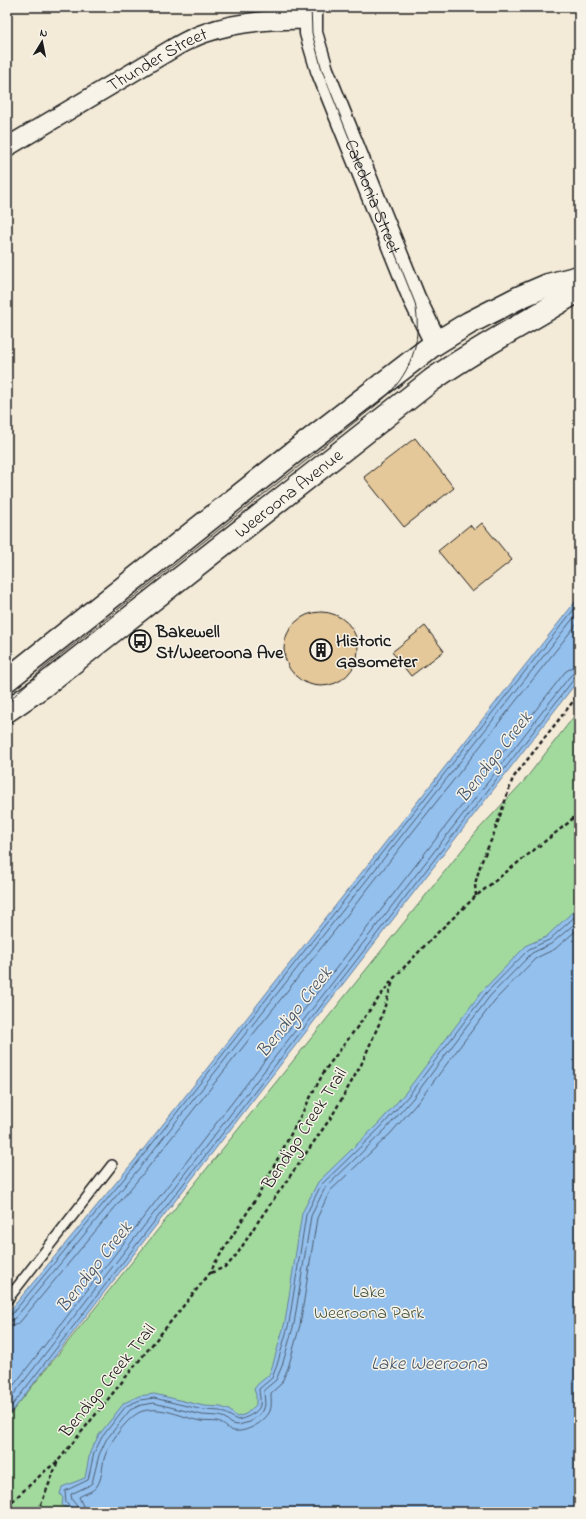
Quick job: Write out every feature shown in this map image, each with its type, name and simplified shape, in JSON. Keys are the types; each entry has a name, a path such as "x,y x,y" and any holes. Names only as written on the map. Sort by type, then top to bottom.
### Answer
{"main road":[{"name":"Caledonia Street","path":"311,14 314,46 322,70 414,298 436,343 451,367"},
{"name":"Weeroona Avenue","path":"7,680 294,452 436,343 476,319 520,297 548,285 579,278"},
{"name":"Weeroona Avenue","path":"7,711 48,682 397,407 451,367 473,352 551,308 579,290"}],"street":[{"name":"Thunder Street","path":"7,147 177,46 205,33 224,27 263,20 311,14"}],"lane":[{"path":"7,1300 112,1165"}],"path":[{"path":"476,896 475,884 481,863 493,836 513,778 579,694"},
{"name":"Bendigo Creek Trail","path":"38,1512 58,1461 210,1273 259,1194 325,1070 393,979 433,937 476,896 568,823 579,812"},
{"name":"Bendigo Creek Trail","path":"210,1273 227,1266 238,1253 255,1226 332,1116 361,1065 379,1024 393,979"},
{"path":"7,1506 58,1461"}],"green space":[{"name":"Lake Weeroona","path":"579,710 579,1512 7,1512 7,1418 478,830 524,781"}],"water":[{"name":"Bendigo Creek","path":"579,597 579,679 7,1418 7,1314 134,1161"},
{"name":"Lake Weeroona","path":"579,906 579,1512 69,1512 69,1510 62,1505 63,1498 60,1494 62,1487 85,1478 90,1452 99,1435 124,1403 139,1396 154,1394 204,1406 221,1407 229,1410 237,1417 246,1414 256,1405 256,1395 254,1389 269,1375 285,1322 302,1213 318,1182 379,1123 406,1092 483,990 527,945 546,937"}],"building":[{"path":"415,438 454,488 404,527 364,477"},
{"path":"482,523 512,560 472,592 438,551 470,525 474,530"},
{"name":"Historic Gasometer","path":"321,612 335,615 347,623 355,635 358,649 355,663 347,675 335,683 321,686 307,683 295,675 287,663 284,649 287,635 295,623 307,615"},
{"path":"425,626 444,651 411,676 392,652"}],"tram line":[{"path":"7,705 17,693 44,668 380,402 399,381 412,358 417,332 415,303 322,70 312,33 311,7"}],"place":[{"name":"Bakewell St/Weeroona Ave","path":"140,641"},
{"name":"Historic Gasometer","path":"321,650"}],"park label":[{"name":"Lake Weeroona Park","path":"369,1301"}]}
